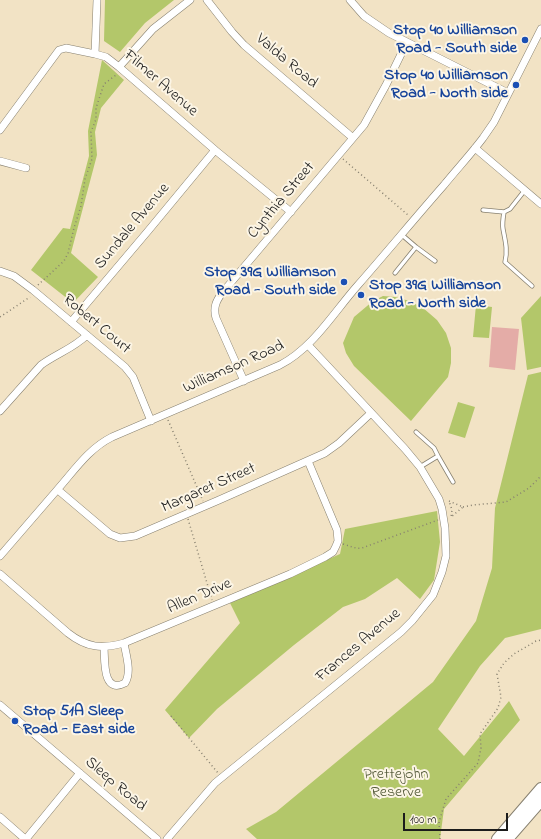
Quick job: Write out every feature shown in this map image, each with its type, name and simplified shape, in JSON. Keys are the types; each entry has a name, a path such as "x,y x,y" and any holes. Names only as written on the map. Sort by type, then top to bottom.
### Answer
{"main road":[{"path":"497,839 541,788"},
{"path":"508,839 541,801"}],"street":[{"path":"95,54 97,0"},
{"path":"121,68 153,29 190,0"},
{"name":"Valda Road","path":"207,0 240,41 353,138"},
{"path":"350,0 360,13 368,20 389,33 508,93"},
{"name":"Williamson Road","path":"0,556 96,447 112,437 289,361 308,345 483,138 494,122 541,29"},
{"name":"Cynthia Street","path":"244,381 216,318 215,305 218,298 339,156 369,117 407,42"},
{"name":"Filmer Avenue","path":"0,130 59,50 66,48 106,57 121,68 215,150 291,212"},
{"path":"475,148 541,204"},
{"name":"Sundale Avenue","path":"71,322 215,150"},
{"path":"0,161 26,168"},
{"name":"Robert Court","path":"0,271 14,276 35,291 130,372 151,421"},
{"path":"0,411 41,365 47,360 77,344 87,335"},
{"name":"Frances Avenue","path":"168,839 222,777 401,632 433,595 442,572 446,556 445,528 439,499 420,467 308,345"},
{"name":"Margaret Street","path":"58,490 104,529 115,536 120,538 135,536 325,453 335,447 371,413"},
{"name":"Allen Drive","path":"0,574 76,639 90,645 104,647 124,644 328,556 334,549 338,540 337,530 308,461"},
{"path":"104,647 107,678 112,684 121,685 125,683 128,676 128,666 124,644"},
{"name":"Sleep Road","path":"0,705 157,839"},
{"path":"0,818 26,839 80,773"}],"lane":[{"path":"483,210 504,212 510,209 524,190"},
{"path":"504,212 503,228 507,255 504,261 532,286"},
{"path":"402,235 435,261"},
{"path":"395,273 416,247"},
{"path":"416,432 434,448 453,482"},
{"path":"420,467 438,456"}],"path":[{"path":"0,317 35,291 64,261 68,253 85,179 92,159 91,132 96,119 96,108 104,84 121,68"},
{"path":"339,156 408,215"},
{"path":"166,415 205,506"},
{"path":"463,507 449,501 452,510 451,517 463,507 506,502 529,488 541,476"},
{"path":"187,514 214,606"},
{"path":"343,544 353,548 362,548 441,519"},
{"path":"440,839 439,822 446,799 478,763 481,748 480,734 498,708 501,697 497,674 504,663 514,654 536,641 541,640"},
{"path":"171,716 222,777"}],"green space":[{"path":"105,0 174,0 145,23 120,52 104,41"},
{"path":"102,60 124,80 101,108 95,132 97,155 71,253 98,277 73,303 31,270 63,228 70,229 89,156 88,131"},
{"path":"383,296 406,300 422,307 437,320 446,333 451,348 451,363 448,377 411,421 354,366 346,353 343,343 354,317 373,301"},
{"path":"541,296 541,367 527,370 521,318"},
{"path":"476,305 492,307 489,338 473,337"},
{"name":"Prettejohn Reserve","path":"541,372 541,629 505,638 480,666 438,729 464,756 509,701 520,720 444,809 440,839 257,839 246,829 276,812 433,682 476,621 492,568 495,508 528,375"},
{"path":"458,402 475,407 465,438 448,433"},
{"path":"437,511 440,542 434,580 420,599 397,578 365,599 343,607 294,645 217,709 189,738 165,710 240,623 230,603 340,554 345,529"}],"building":[{"path":"492,327 519,329 515,370 489,367"}],"place":[{"name":"Stop 40 Williamson Road - South side","path":"525,40"},
{"name":"Stop 40 Williamson Road - North side","path":"516,85"},
{"name":"Stop 39G Williamson Road - South side","path":"344,282"},
{"name":"Stop 39G Williamson Road - North side","path":"361,295"},
{"name":"Stop 51A Sleep Road - East side","path":"15,721"}]}
